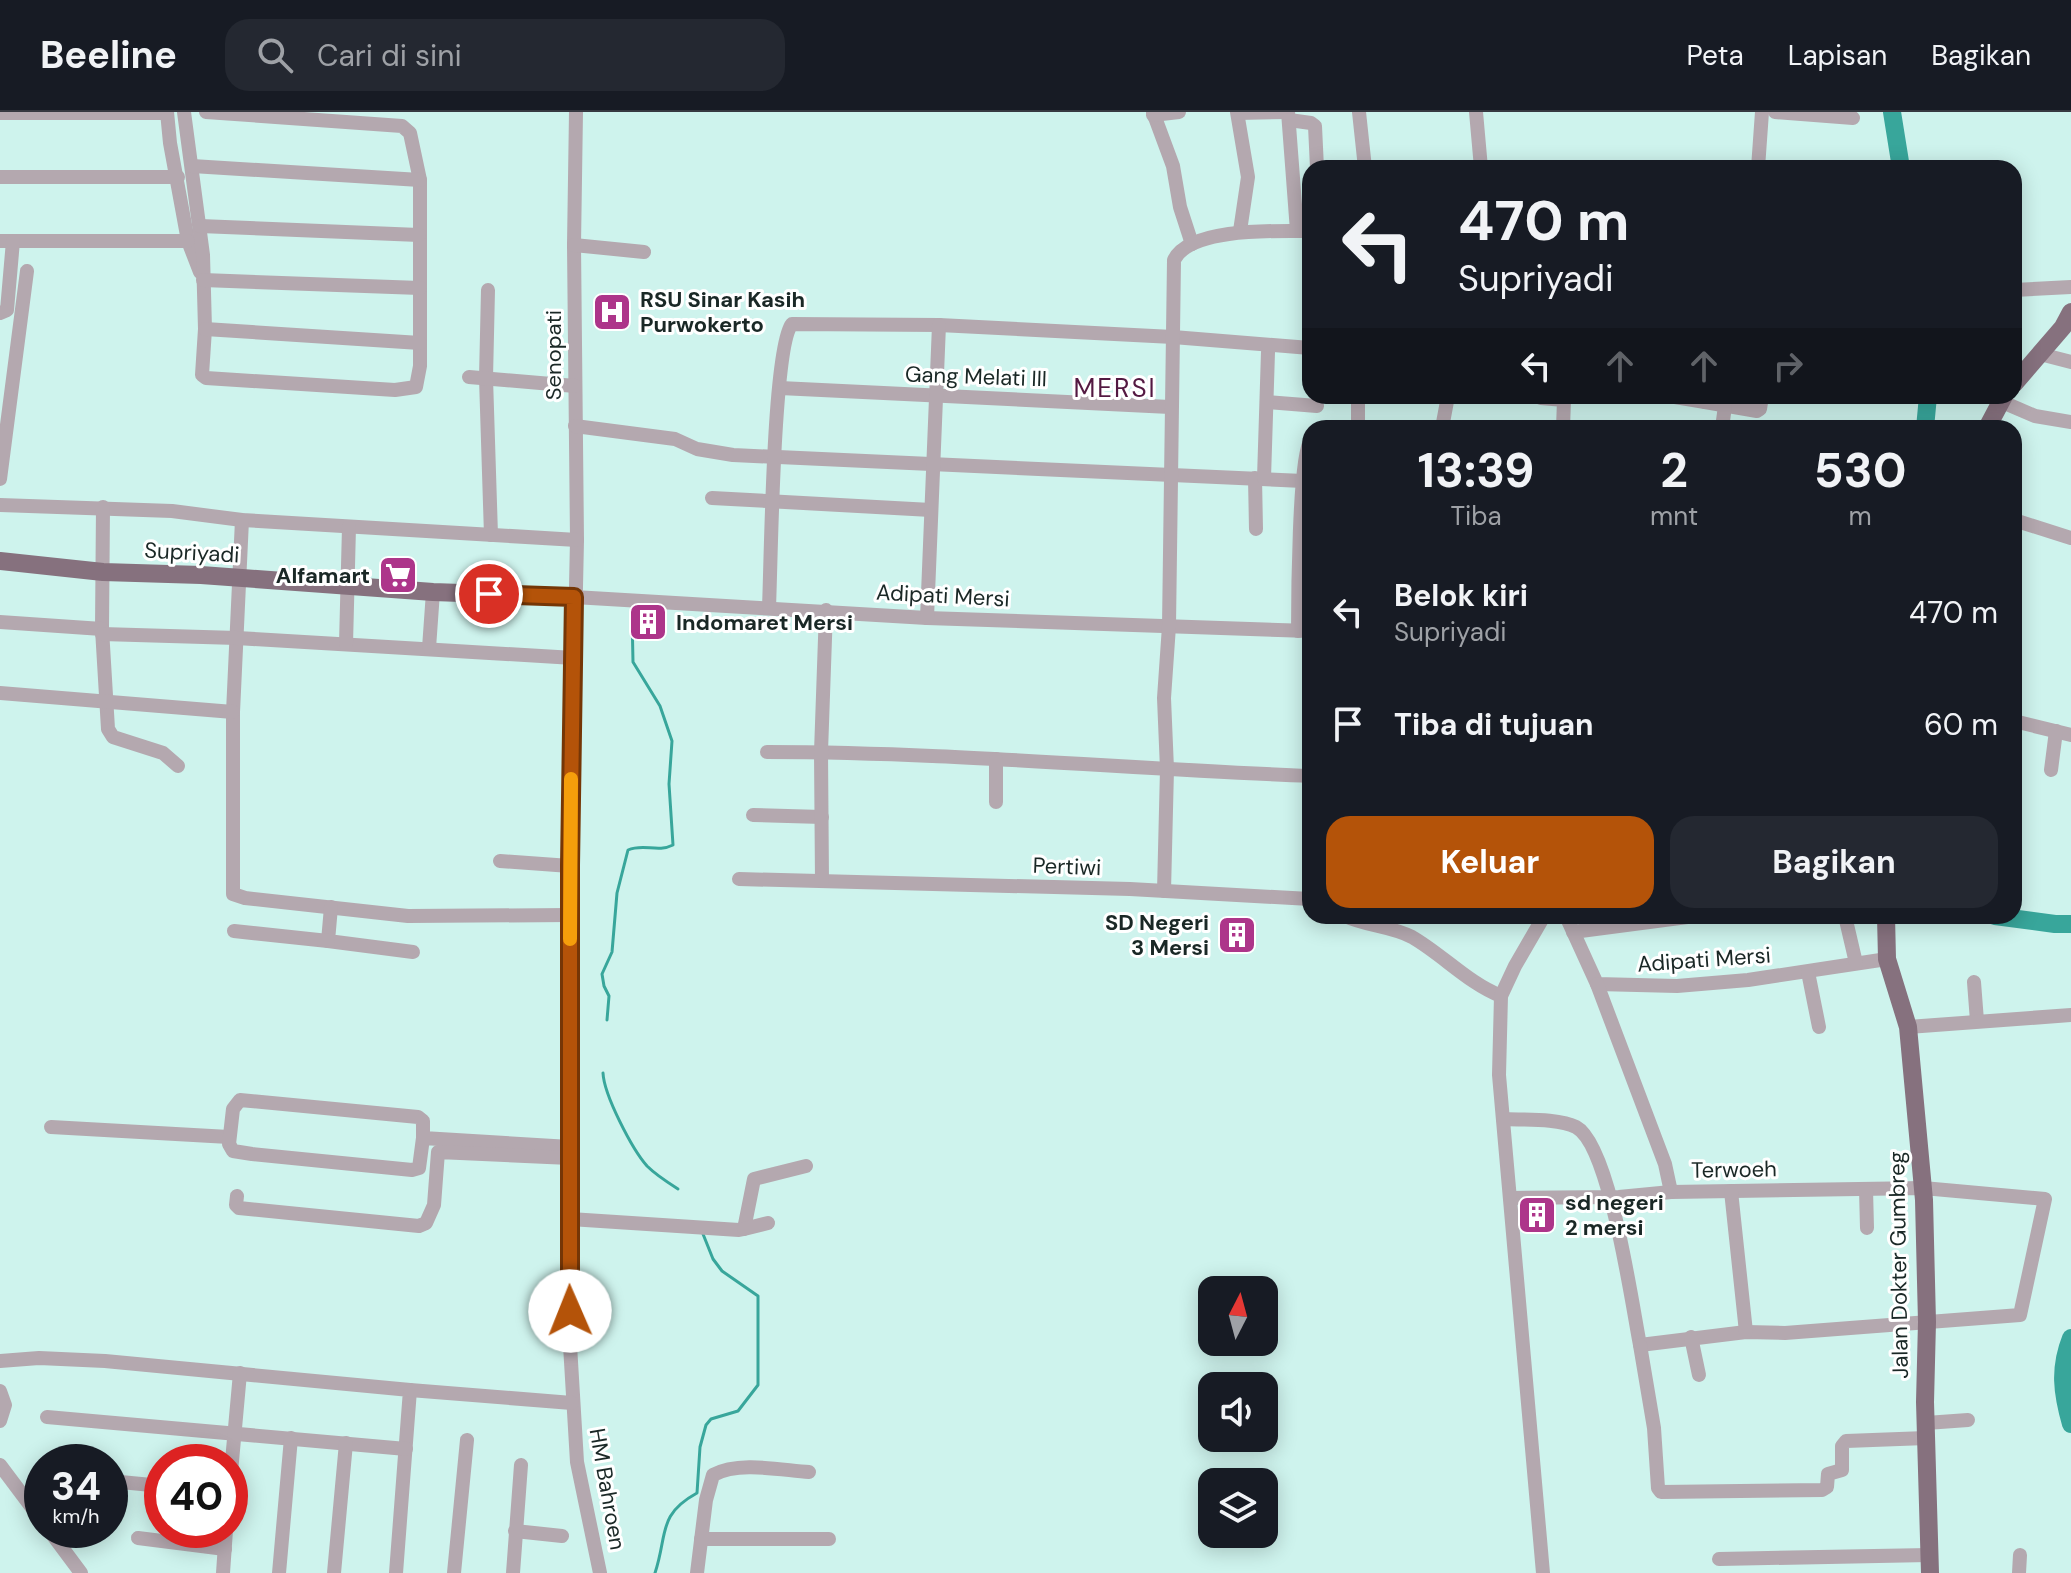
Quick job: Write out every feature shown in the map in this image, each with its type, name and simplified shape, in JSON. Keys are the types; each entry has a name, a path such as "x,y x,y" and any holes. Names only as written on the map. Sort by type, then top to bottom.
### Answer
{"main road":[{"path":"2022,375 2063,327 2071,312"},
{"name":"Supriyadi","path":"0,561 103,572 433,592 574,597"},
{"name":"Jalan Dokter Gumbreg","path":"1886,924 1887,959 1908,1027 1923,1188 1930,1564"}],"street":[{"path":"0,113 167,112 178,177 200,226 205,329 202,375 206,378 412,389 418,383 420,343 420,180 412,135 405,127 206,112"},
{"path":"184,112 192,166 188,241 203,280"},
{"name":"Senopati","path":"574,597 577,540 576,112"},
{"path":"1179,112 1153,113 1173,166 1180,207 1192,244"},
{"path":"1240,231 1248,177 1238,112 1288,115 1311,123 1315,126 1317,160"},
{"path":"1359,112 1364,160"},
{"path":"1759,160 1762,112"},
{"path":"1775,112 1853,118"},
{"path":"1479,113 1481,160"},
{"path":"1288,115 1302,216"},
{"path":"170,143 189,141"},
{"path":"192,166 420,180"},
{"path":"0,177 178,177"},
{"path":"200,226 419,235"},
{"path":"1164,891 1167,769 1164,698 1169,626 1174,260 1177,253 1192,244 1240,231 1302,231"},
{"path":"0,313 7,310 7,241 188,241"},
{"path":"574,245 644,252"},
{"path":"0,479 27,271"},
{"path":"203,280 420,288"},
{"path":"2022,290 2071,287"},
{"path":"488,290 486,378 491,535"},
{"path":"769,607 780,388 786,332 792,324 939,325 1173,337 1302,347"},
{"path":"927,618 939,325"},
{"path":"205,329 420,343"},
{"path":"1256,529 1268,352"},
{"path":"2040,354 2071,362"},
{"path":"469,377 575,386"},
{"name":"Gang Melati III","path":"780,388 1170,407"},
{"path":"1267,402 1317,406"},
{"path":"1720,404 1757,411 1761,404"},
{"path":"2011,404 2023,412 2071,422"},
{"path":"1723,420 1725,406"},
{"path":"575,426 675,439 706,451 775,457 1302,481"},
{"path":"712,498 931,510"},
{"path":"0,505 172,511 242,520 577,540"},
{"path":"103,507 102,631 108,729 113,737 163,753 178,766"},
{"path":"242,520 233,712 233,894 245,898 408,916 570,915"},
{"path":"2022,523 2071,538"},
{"path":"346,644 349,527"},
{"path":"429,648 433,592"},
{"name":"Adipati Mersi","path":"574,597 927,618 1302,631"},
{"name":"HM Bahroen","path":"574,597 570,866 572,1403 577,1462 600,1573"},
{"path":"822,881 821,752 826,610"},
{"path":"0,622 102,631 574,658"},
{"path":"0,693 233,712"},
{"path":"2051,770 2071,718"},
{"path":"2022,723 2065,734"},
{"path":"767,752 996,759 1302,776"},
{"path":"996,759 996,802"},
{"path":"753,815 822,817"},
{"path":"500,861 570,866"},
{"name":"Pertiwi","path":"739,879 1164,891 1302,899"},
{"path":"328,941 331,907"},
{"path":"1371,924 1409,936 1453,964 1475,983 1501,996"},
{"path":"1538,924 1501,996 1499,1075 1543,1573"},
{"path":"1570,924 1597,984"},
{"path":"1573,932 1634,924"},
{"path":"1847,924 1856,963"},
{"path":"234,931 413,952"},
{"name":"Adipati Mersi","path":"1597,984 1677,986 1808,972 1887,959"},
{"path":"1808,972 1819,1027"},
{"path":"1974,982 1977,1021"},
{"name":"Terwoeh","path":"1597,984 1665,1164 1671,1192 1923,1188 2045,1199 2020,1315 1927,1322"},
{"path":"1908,1027 2071,1015"},
{"path":"240,1100 418,1117 423,1121 423,1138 419,1168 412,1170 236,1151 230,1149 229,1137 233,1109 240,1100"},
{"path":"1503,1119 1561,1123 1580,1130 1599,1161 1615,1197 1654,1428 1658,1488 1661,1492 1825,1489 1828,1474 1842,1470 1842,1446 1846,1441 1926,1431 1968,1420"},
{"path":"51,1127 229,1137"},
{"path":"423,1138 570,1152"},
{"path":"237,1196 236,1205 239,1208 419,1226 426,1223 434,1205 436,1155 439,1151 570,1152"},
{"path":"744,1229 754,1179 806,1166"},
{"path":"1866,1189 1867,1228"},
{"path":"1731,1191 1746,1332"},
{"path":"1510,1198 1615,1197 1671,1192"},
{"path":"570,1219 730,1231 768,1223"},
{"path":"1640,1345 1746,1332 1785,1333 1927,1322"},
{"path":"1691,1337 1699,1375"},
{"path":"0,1361 39,1358 105,1361 572,1403"},
{"path":"234,1444 240,1373"},
{"path":"396,1573 410,1390"},
{"path":"0,1391 5,1405 0,1421"},
{"path":"47,1417 406,1449"},
{"path":"279,1573 291,1438"},
{"path":"454,1573 467,1440"},
{"path":"334,1573 346,1443"},
{"path":"0,1465 24,1497"},
{"path":"513,1573 521,1465"},
{"path":"697,1573 706,1500 713,1475 738,1469 809,1472"},
{"path":"515,1531 562,1536"},
{"path":"138,1538 225,1549 223,1573"},
{"path":"701,1539 829,1539"},
{"path":"62,1548 81,1573"},
{"path":"2019,1573 2020,1555"},
{"path":"1719,1559 1930,1564"}],"waterway":[{"path":"1892,112 1900,160"},
{"path":"1926,420 1927,404"},
{"path":"607,1020 609,996 602,974 612,952 617,893 628,850 673,845 669,784 672,741 660,706 633,662 632,614"},
{"path":"2022,920 2071,924"},
{"path":"603,1073 613,1108 641,1158 650,1169 678,1189"},
{"path":"655,1573 670,1518 675,1509 697,1493 700,1447 706,1425 711,1419 738,1411 758,1385 758,1296 722,1271 713,1259 703,1234"},
{"path":"2071,1338 2063,1381 2071,1424"}],"slow traffic":[{"path":"570,939 571,779"}],"place":[{"name":"RSU Sinar Kasih Purwokerto","path":"612,312"},
{"name":"Alfamart","path":"398,575"},
{"name":"Indomaret Mersi","path":"648,622"},
{"name":"SD Negeri 3 Mersi","path":"1237,935"},
{"name":"sd negeri 2 mersi","path":"1537,1215"}],"district":[{"name":"MERSI","path":"1115,388"}],"route":[{"path":"489,594 574,597 570,866 570,1311"}]}
